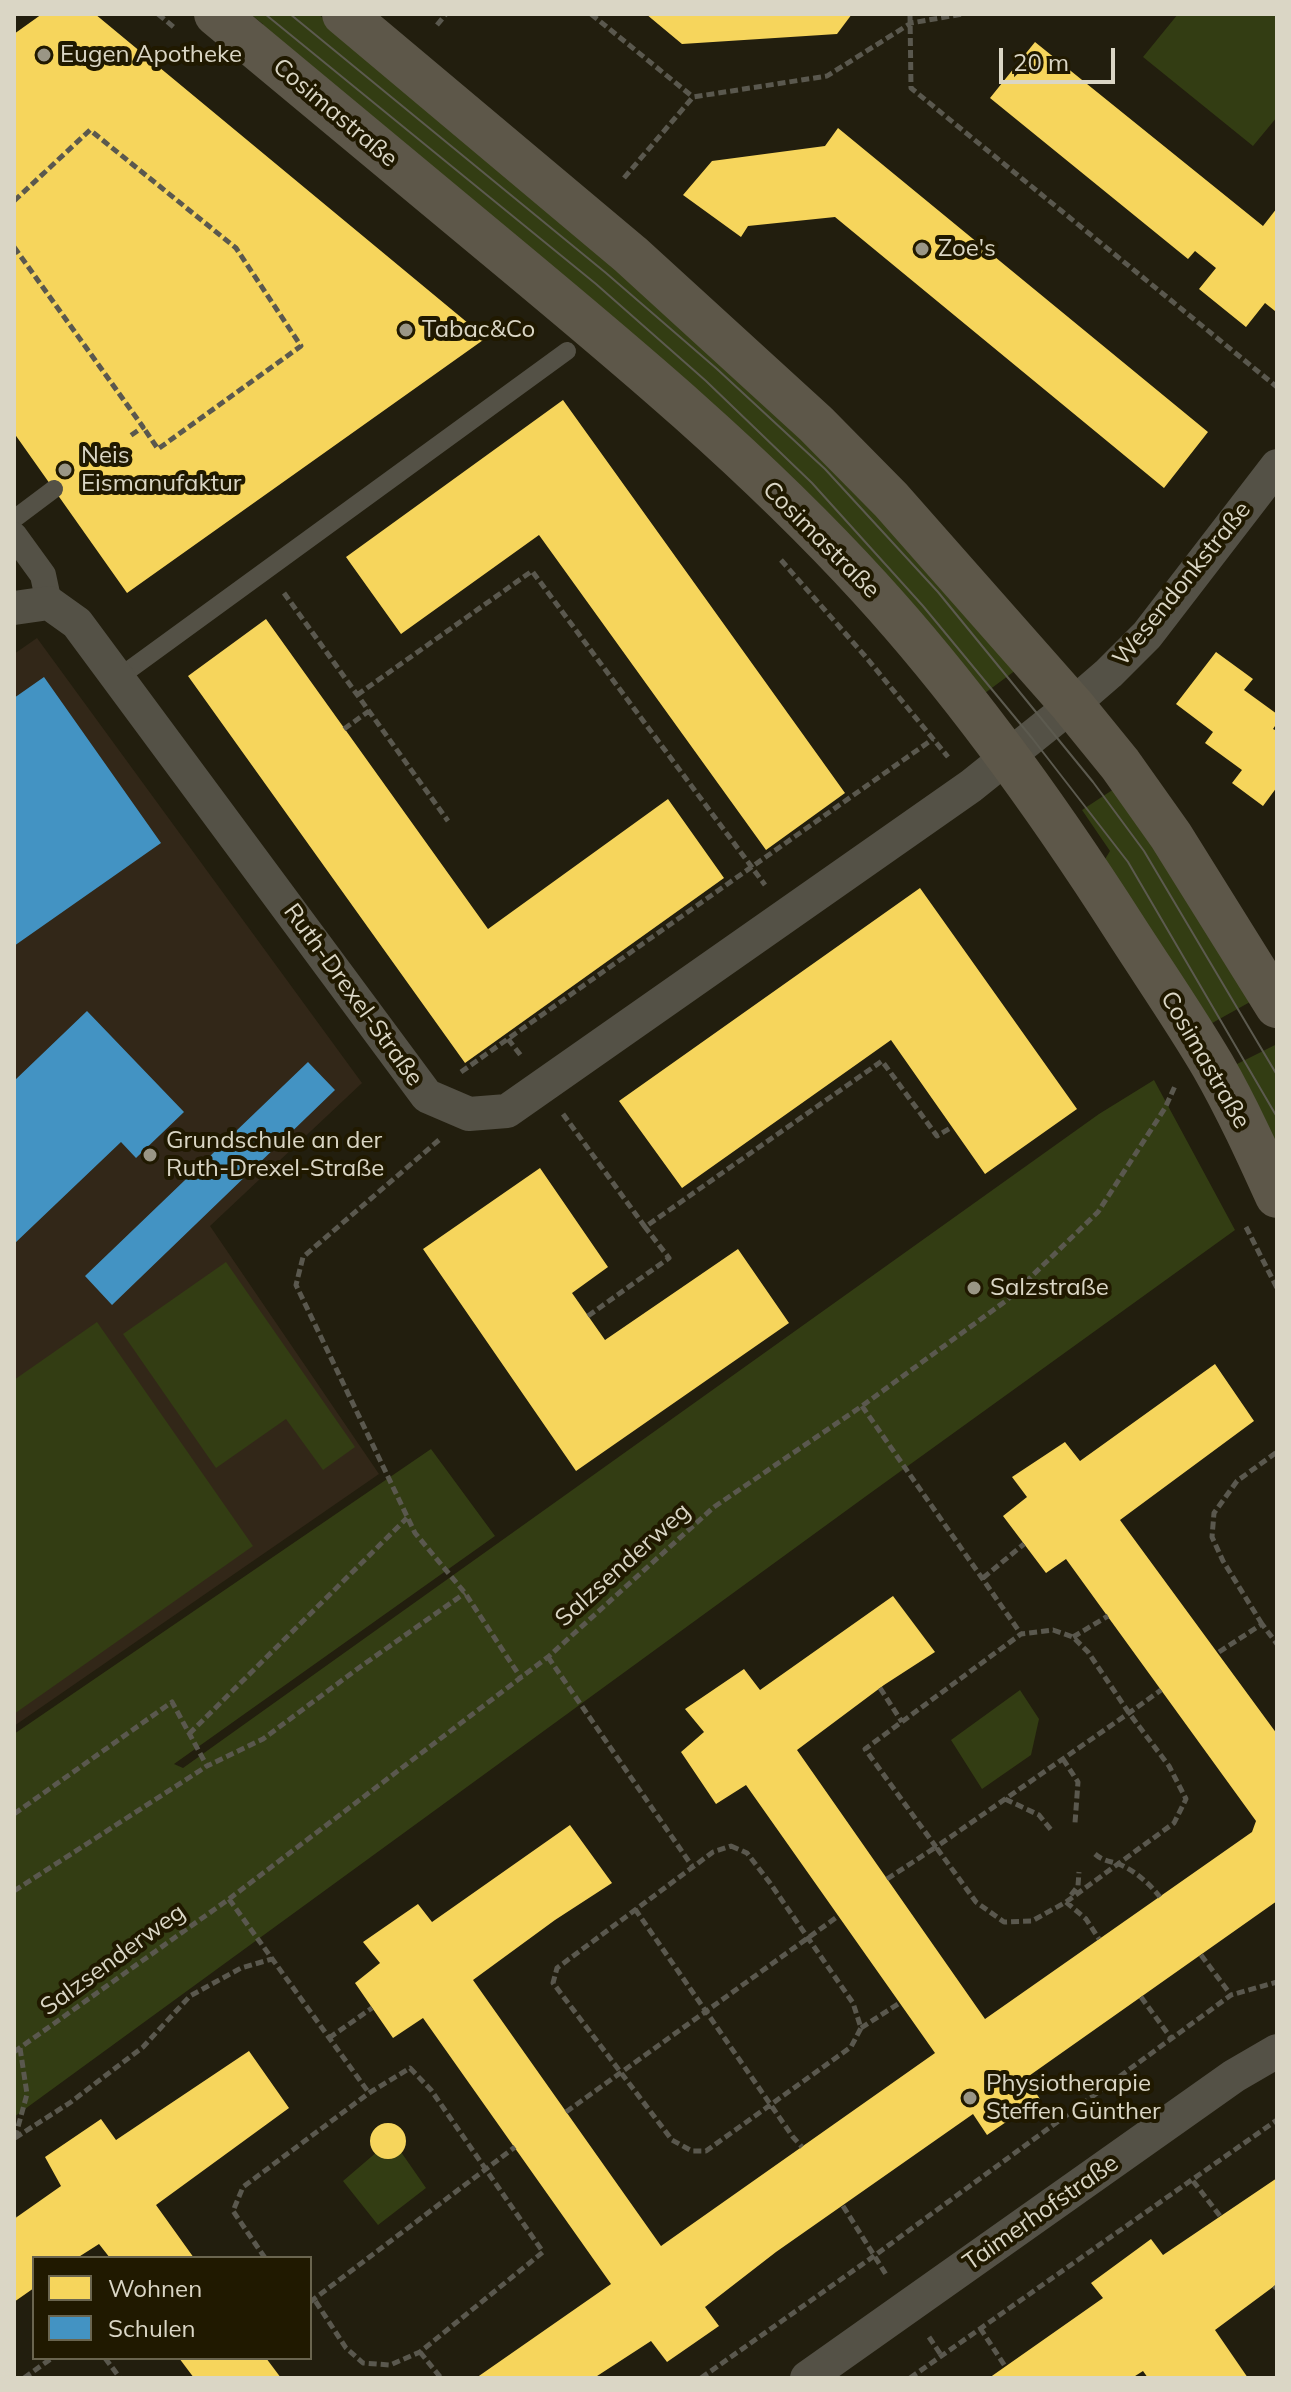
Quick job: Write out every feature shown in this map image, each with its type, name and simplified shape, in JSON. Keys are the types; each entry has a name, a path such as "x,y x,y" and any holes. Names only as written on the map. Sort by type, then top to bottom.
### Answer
{"main road":[{"path":"344,14 631,255 816,424 891,500 1072,705 1120,764 1171,836 1277,1006"},
{"name":"Cosimastraße","path":"199,24 607,339 680,402 870,588 940,670 1008,758 1096,884 1211,1063 1242,1121 1259,1207"}],"street":[{"name":"Wesendonkstraße","path":"1008,758 1109,673 1147,635 1277,466"},
{"path":"14,535 43,575 49,603 14,608"},
{"name":"Ruth-Drexel-Straße","path":"49,603 77,623 427,1096 469,1114 507,1111 1008,758"},
{"name":"Taimerhofstraße","path":"807,2378 1234,2076 1277,2051"}],"lane":[{"path":"118,678 567,351"},
{"path":"14,519 54,489"}],"path":[{"path":"158,14 199,24"},
{"path":"437,25 446,14"},
{"path":"591,14 693,97"},
{"path":"910,14 911,88 1277,387"},
{"path":"624,178 693,97 827,76 911,23 963,14"},
{"path":"14,201 90,130 236,248 301,346 158,449 14,247"},
{"path":"130,436 143,427"},
{"path":"773,550 971,786"},
{"path":"267,569 448,821"},
{"path":"357,695 532,571 788,915"},
{"path":"344,729 369,711"},
{"path":"427,1096 933,739"},
{"path":"645,1227 882,1061 937,1136 952,1127"},
{"path":"1173,1087 1211,1063"},
{"path":"1166,1075 1180,1099"},
{"path":"543,1086 669,1258 588,1316"},
{"name":"Salzsenderweg","path":"14,2052 229,1899 548,1657 714,1507 862,1406 1007,1300 1098,1212 1165,1108 1173,1087"},
{"path":"469,1114 303,1257 296,1285 415,1533 465,1593 521,1678"},
{"path":"1259,1207 1277,1288"},
{"path":"862,1406 1021,1634"},
{"path":"1277,1452 1237,1481 1214,1513 1212,1537 1223,1561 1277,1644"},
{"path":"189,1734 408,1518"},
{"path":"983,1578 1024,1544"},
{"path":"14,1891 207,1766 263,1739 465,1593"},
{"path":"1073,1637 1108,1616"},
{"path":"1219,1652 1262,1624"},
{"path":"1053,1630 1073,1637 1088,1652 1169,1766 1186,1799 1174,1823 1066,1902 1032,1921 1004,1922 976,1902 865,1749 1021,1634 1053,1630"},
{"path":"548,1657 692,1866"},
{"path":"880,1688 902,1722"},
{"path":"887,1879 1161,1690"},
{"path":"14,1814 172,1702 207,1766"},
{"path":"1063,1759 1078,1782 1075,1823"},
{"path":"1005,1799 1039,1815 1052,1831"},
{"path":"861,2028 853,2003 810,1938 747,1853 731,1846 713,1852 692,1866 557,1968 553,1983 672,2140 692,2151 706,2151 771,2106 851,2047 861,2028 898,2004"},
{"path":"1095,1854 1102,1860 1118,1864 1152,1887 1160,1897"},
{"path":"1066,1902 1078,1886 1079,1872"},
{"path":"229,1899 369,2093"},
{"path":"1066,1902 1086,1919 1099,1939"},
{"path":"635,1909 802,2147"},
{"path":"566,2112 837,1917"},
{"path":"1201,1955 1231,1995"},
{"path":"14,2138 71,2102 143,2047 190,1996 241,1968 272,1959"},
{"path":"701,2378 874,2256 1231,1995 1277,1982"},
{"path":"1141,1997 1171,2038"},
{"path":"329,2038 372,2008"},
{"path":"14,2138 27,2094 20,2048"},
{"path":"264,2256 233,2211 243,2187 369,2093 410,2068 431,2090 487,2168 543,2252 420,2352 390,2365 363,2363 346,2348 312,2300 382,2245 487,2168 515,2147"},
{"path":"914,2377 1277,2120"},
{"path":"1193,2181 1220,2216"},
{"path":"980,2328 1005,2366"},
{"path":"420,2352 441,2378"},
{"path":"24,2378 49,2360"},
{"path":"106,2360 120,2378"}],"shaded area":[{"name":"Grundschule an der Ruth-Drexel-Straße","path":"37,638 362,1083 210,1226 379,1474 14,1726 14,654"}],"green space":[{"path":"250,14 318,14 621,263 761,391 1020,667 981,696 259,30 263,24"},
{"path":"1178,14 1277,14 1277,117 1253,146 1143,57"},
{"path":"1120,785 1259,997 1205,1027 1102,864 1110,851 1082,810"},
{"path":"1277,1044 1277,1165 1227,1069"},
{"path":"1154,1080 1235,1230 14,2117 14,1734 431,1449 495,1536 174,1764 183,1768 1099,1114"},
{"path":"226,1262 355,1447 323,1470 286,1419 216,1468 123,1334"},
{"path":"97,1322 253,1546 14,1714 14,1380"},
{"path":"1020,1690 1039,1719 1031,1755 982,1789 951,1740"},
{"path":"392,2139 426,2188 378,2225 343,2181"}],"building: Wohnen":[{"path":"42,14 95,14 486,338 127,593 14,433 14,34"},
{"path":"646,14 852,14 837,34 682,44"},
{"path":"1035,42 1263,226 1277,208 1275,311 1265,303 1246,327 1199,289 1216,268 1195,251 1188,259 990,98"},
{"path":"838,128 1208,432 1164,488 835,217 748,226 741,237 683,195 712,161 825,146"},
{"path":"563,400 845,793 766,850 539,535 401,634 346,557"},
{"path":"266,619 488,929 668,799 724,878 465,1063 188,676"},
{"path":"1216,652 1253,679 1244,690 1277,714 1273,729 1277,731 1277,787 1263,806 1232,783 1242,770 1205,743 1213,732 1176,704"},
{"path":"920,888 1077,1109 985,1174 891,1040 682,1188 619,1101"},
{"path":"540,1168 608,1267 572,1293 605,1340 738,1249 789,1323 576,1471 423,1249"},
{"path":"1215,1364 1254,1421 1120,1520 1277,1734 1277,1901 1026,2078 1040,2099 987,2135 973,2114 776,2252 705,2307 719,2326 667,2362 651,2341 594,2378 476,2378 611,2284 423,2018 393,2038 355,1983 380,1963 363,1942 418,1904 432,1922 570,1825 612,1883 473,1980 661,2246 935,2053 746,1785 716,1804 681,1752 704,1732 685,1709 744,1669 760,1690 893,1596 935,1652 884,1685 797,1750 985,2019 1252,1832 1256,1821 1066,1559 1046,1573 1003,1516 1027,1497 1012,1477 1065,1442 1080,1461"},
{"path":"249,2051 289,2108 156,2205 193,2256 108,2256 99,2244 80,2256 32,2256 32,2289 14,2302 14,2219 61,2186 45,2157 101,2119 116,2140"},
{"path":"388,2123 401,2128 406,2141 401,2154 388,2159 375,2154 370,2141 375,2128"},
{"path":"1277,2178 1277,2284 1215,2330 1248,2378 1148,2378 1143,2371 1132,2378 989,2378 1103,2298 1091,2283 1151,2239 1163,2255"},
{"path":"180,2360 268,2360 281,2378 194,2378"}],"building: Schulen":[{"path":"44,677 161,843 14,946 14,698"},
{"path":"87,1011 184,1112 136,1158 121,1142 14,1244 14,1081"},
{"path":"308,1062 335,1090 112,1305 85,1276"}],"tram line":[{"path":"265,14 596,284 706,381 812,483 923,606 1032,738 1128,862 1277,1117"},
{"path":"290,14 606,273 717,369 825,469 938,592 1093,782 1144,851 1277,1075"}],"place":[{"name":"Eugen Apotheke","path":"44,55"},
{"name":"Zoe's","path":"922,249"},
{"name":"Tabac&Co","path":"406,330"},
{"name":"Neis Eismanufaktur","path":"65,470"},
{"name":"Grundschule an der Ruth-Drexel-Straße","path":"150,1155"},
{"name":"Salzstraße","path":"974,1288"},
{"name":"Physiotherapie Steffen Günther","path":"970,2098"}]}
